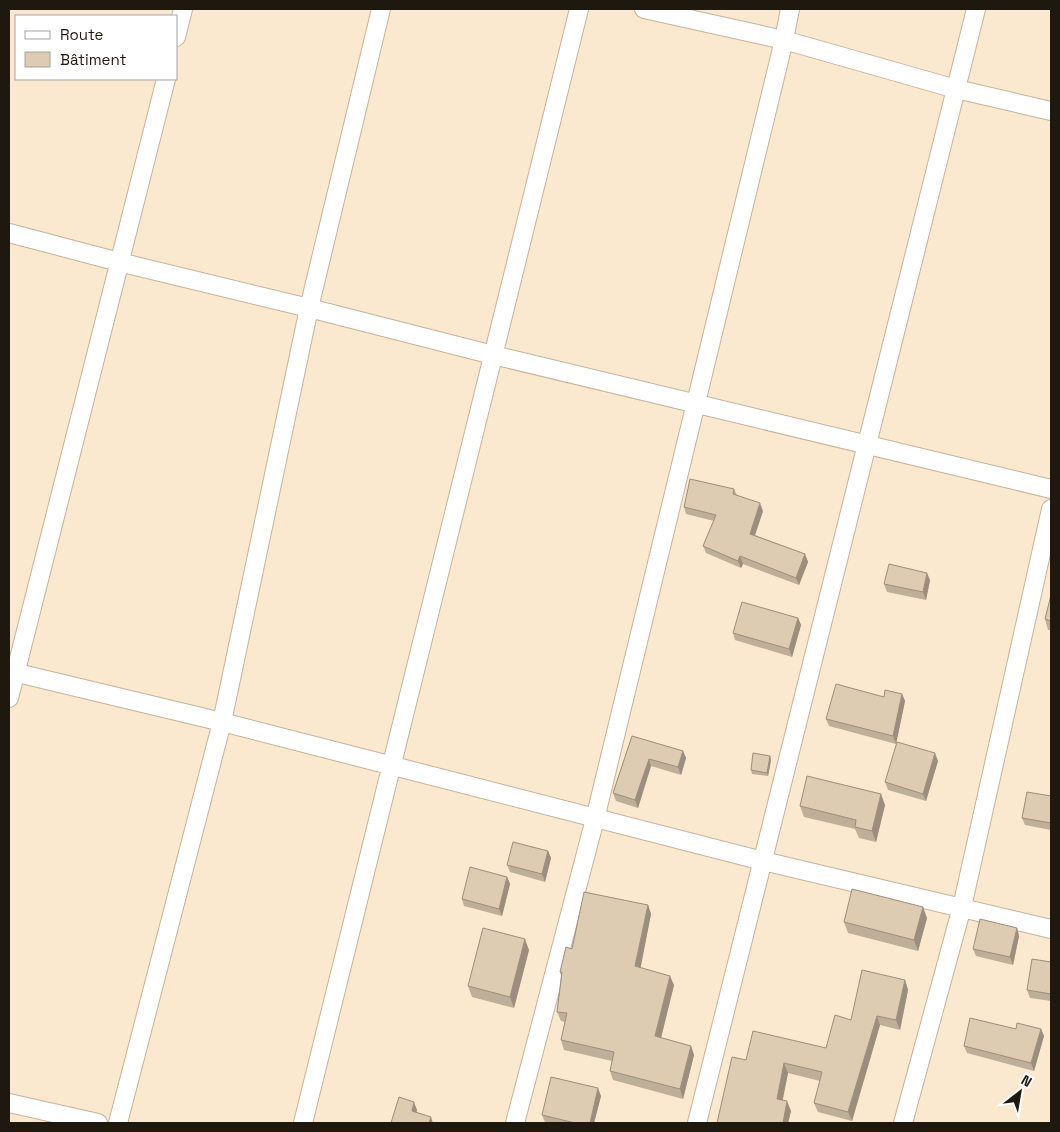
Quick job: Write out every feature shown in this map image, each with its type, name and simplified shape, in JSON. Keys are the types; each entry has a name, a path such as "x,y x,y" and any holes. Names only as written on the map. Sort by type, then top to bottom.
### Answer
{"street":[{"path":"178,29 183,9"},
{"path":"118,1123 222,722 309,308 382,9"},
{"path":"303,1123 579,9"},
{"path":"644,9 784,40 956,90 1051,111"},
{"path":"515,1123 595,819 790,9"},
{"path":"697,1123 976,9"},
{"path":"9,698 12,672 166,80"},
{"path":"9,233 493,355 1051,490"},
{"path":"903,1123 962,908 1051,509"},
{"path":"12,672 222,722 762,861 1051,929"},
{"path":"9,1102 98,1123"}],"building":[{"path":"690,479 734,489 733,494 760,503 750,534 805,554 796,578 740,556 738,561 703,546 716,515 684,507"},
{"path":"889,564 927,573 923,592 884,584"},
{"path":"1051,595 1051,621 1045,619"},
{"path":"742,602 798,618 789,649 733,633"},
{"path":"836,684 884,697 885,690 902,694 893,736 826,719"},
{"path":"632,736 683,751 678,767 649,759 635,800 613,793"},
{"path":"897,742 935,753 923,794 885,782"},
{"path":"753,753 770,756 767,773 751,770"},
{"path":"807,776 881,794 872,831 855,827 856,820 800,806"},
{"path":"1027,792 1051,796 1051,823 1022,818"},
{"path":"513,842 548,851 542,874 507,865"},
{"path":"470,867 507,877 499,909 462,899"},
{"path":"852,889 923,907 914,940 844,922"},
{"path":"584,892 648,905 635,966 670,976 655,1036 691,1046 680,1089 610,1071 614,1052 561,1040 567,1013 557,1012 562,972 560,972 566,947 572,949"},
{"path":"980,919 1017,928 1010,957 973,949"},
{"path":"483,928 525,939 510,997 468,986"},
{"path":"1032,959 1051,962 1051,994 1027,990"},
{"path":"862,970 905,980 896,1020 877,1016 848,1112 814,1103 822,1072 784,1063 777,1099 787,1101 783,1123 717,1123 732,1057 746,1060 753,1031 826,1048 835,1015 851,1020"},
{"path":"970,1018 1016,1029 1017,1023 1041,1029 1031,1063 964,1046"},
{"path":"551,1077 598,1088 590,1123 575,1123 542,1115"},
{"path":"399,1097 414,1102 412,1111 431,1117 429,1123 391,1123"}]}
